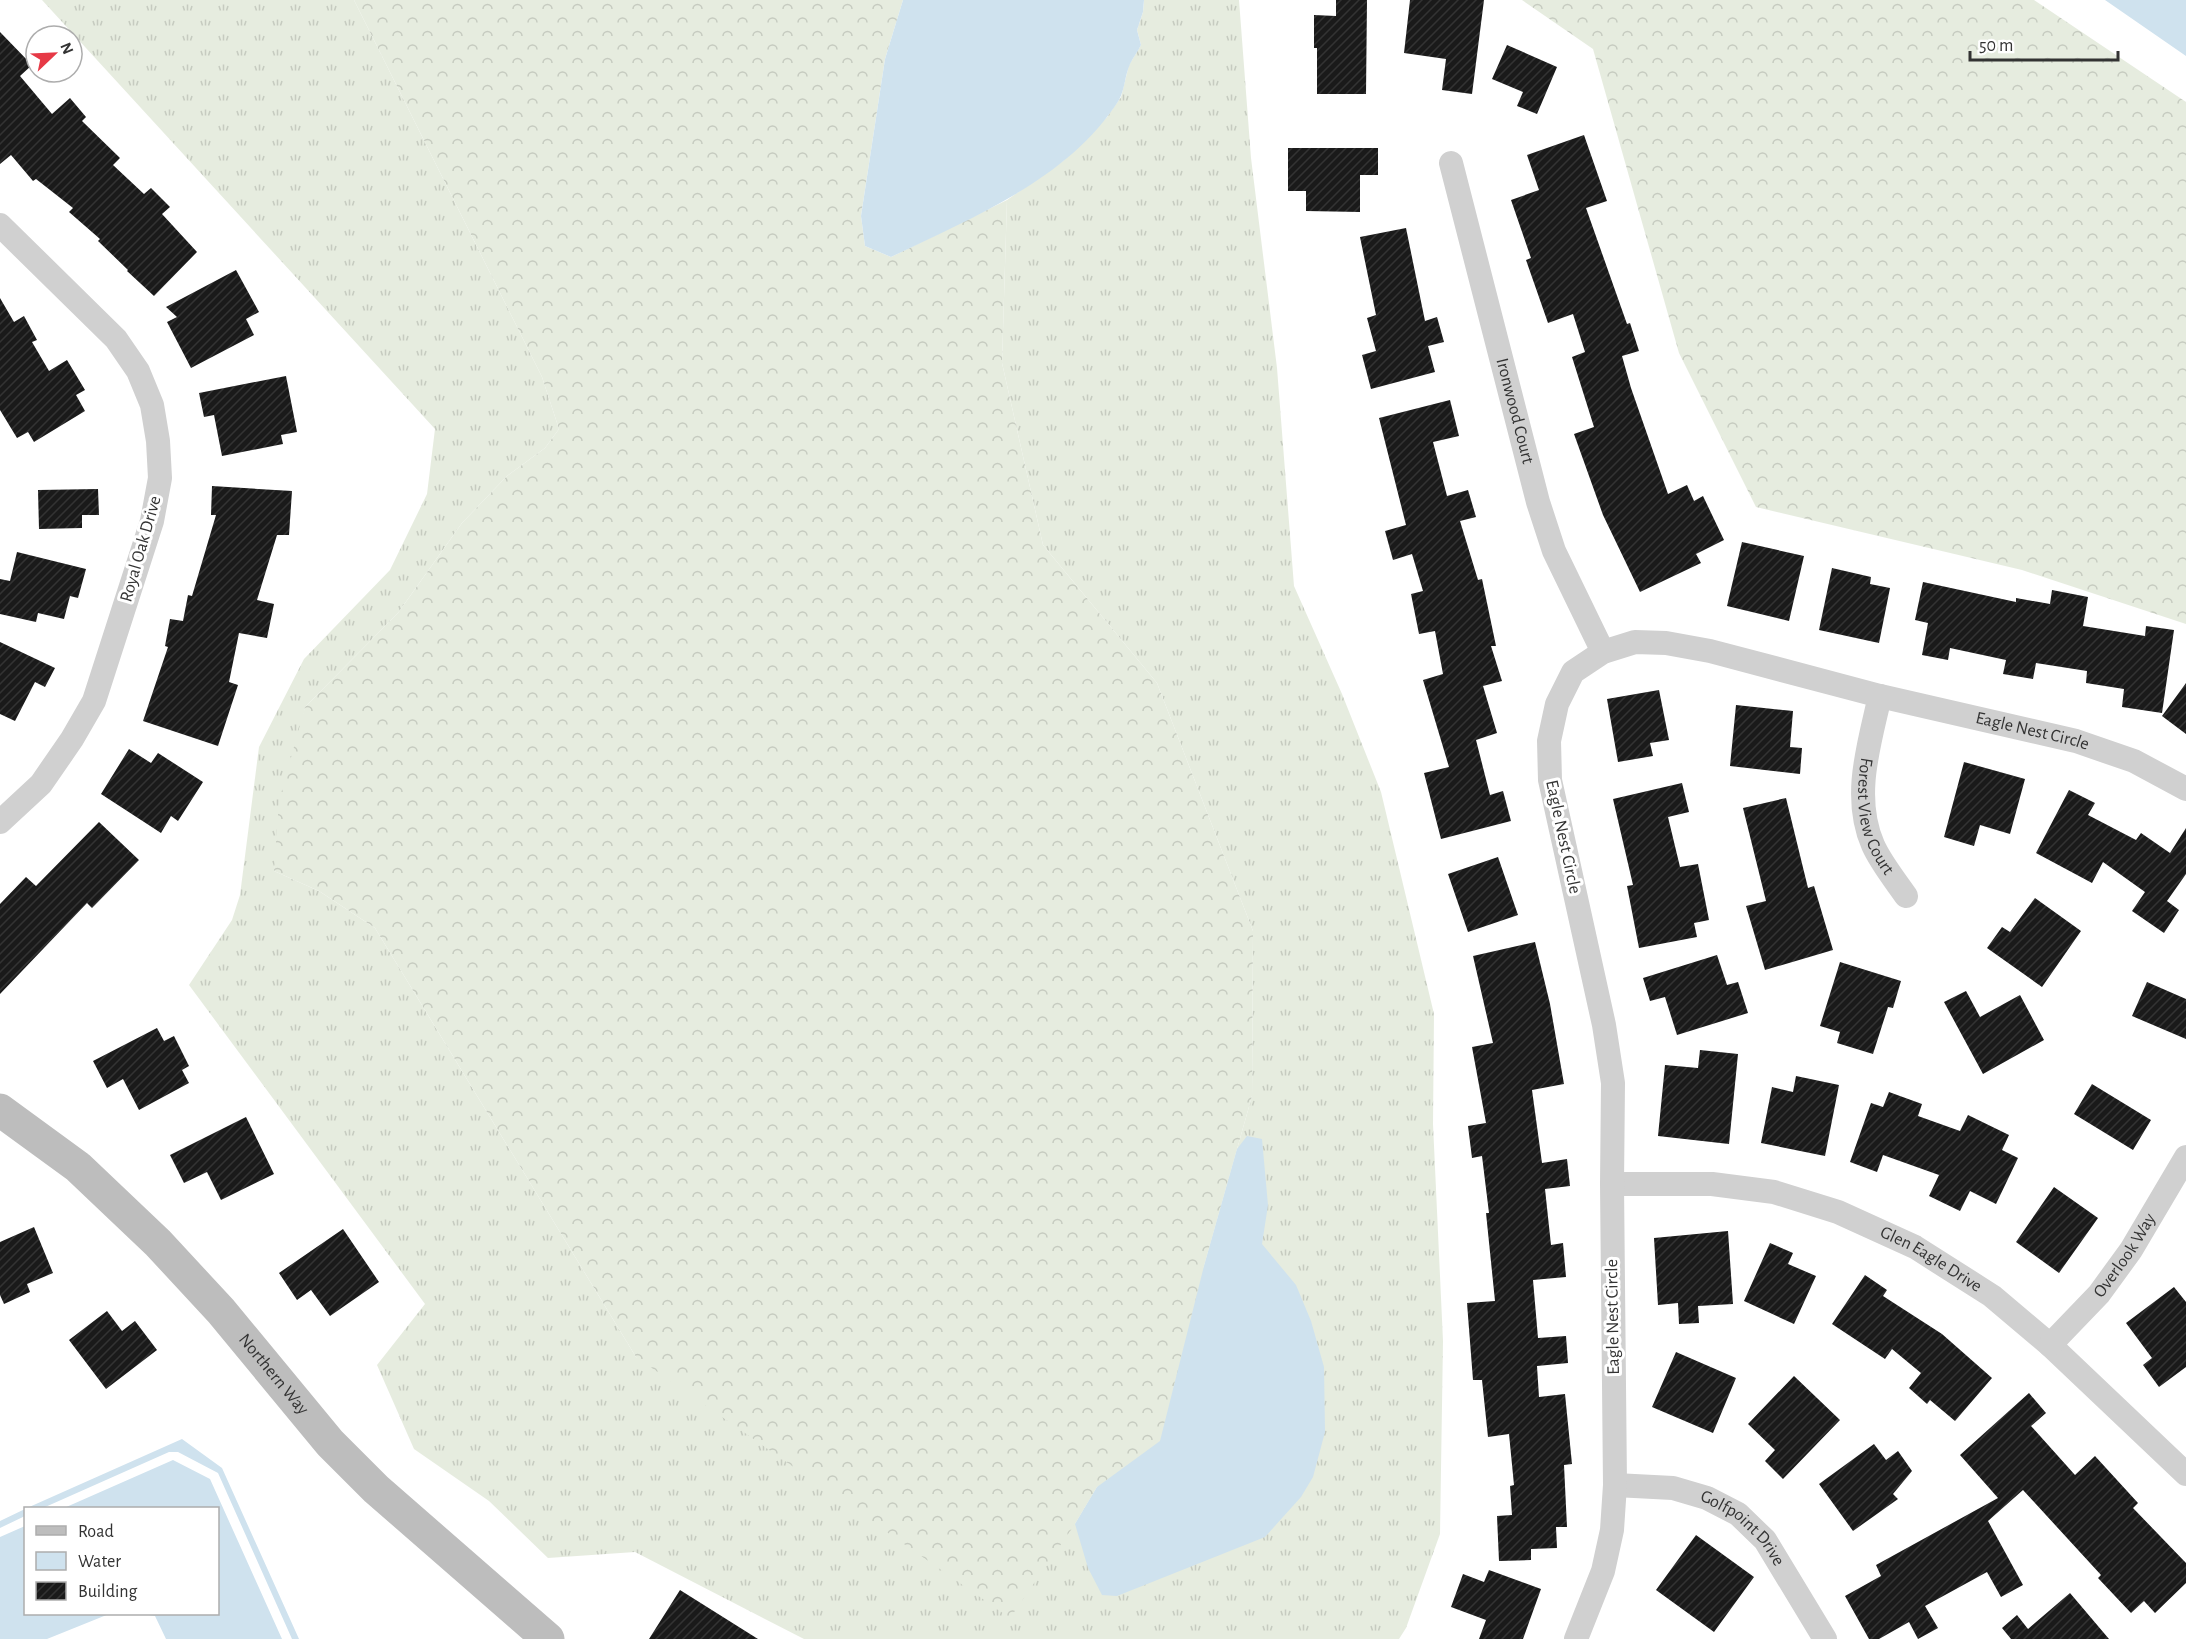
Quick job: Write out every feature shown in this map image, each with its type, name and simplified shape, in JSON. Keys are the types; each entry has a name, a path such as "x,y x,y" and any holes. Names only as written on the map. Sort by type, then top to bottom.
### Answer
{"street":[{"name":"Ironwood Court","path":"1451,163 1538,502 1554,551 1603,652"},
{"name":"Royal Oak Drive","path":"0,225 116,339 138,371 152,405 158,441 160,478 152,521 94,701 72,739 40,784 3,815"},
{"name":"Eagle Nest Circle","path":"1576,1639 1603,1571 1612,1530 1615,1485 1613,1083 1604,1025 1550,780 1549,741 1557,704 1573,672 1603,652 1635,642 1666,643 1710,651 1880,696 2076,741 2134,761 2186,789"},
{"name":"Forest View Court","path":"1880,696 1863,776 1863,811 1873,845 1906,896"},
{"name":"Northern Way","path":"0,1110 78,1167 158,1243 221,1311 330,1443 376,1489 548,1639"},
{"name":"Overlook Way","path":"2049,1345 2099,1294 2118,1268 2186,1157"},
{"name":"Glen Eagle Drive","path":"1612,1184 1712,1184 1774,1192 1838,1212 1915,1247 1992,1296 2049,1345 2186,1474"},
{"name":"Golfpoint Drive","path":"1615,1485 1673,1488 1707,1498 1738,1514 1766,1540 1825,1639"}],"green space":[{"path":"42,0 354,0 542,377 559,429 545,448 507,476 462,523 398,613 305,707 274,871 319,891 375,928 636,1357 1075,1524 1097,1487 1204,1266 1252,1096 1253,931 1157,683 1043,545 1002,363 1007,200 1063,161 1107,117 1121,97 1129,65 1141,45 1137,30 1144,0 1239,0 1251,158 1277,368 1294,586 1342,694 1381,792 1434,1014 1433,1124 1443,1341 1440,1534 1406,1628 1399,1639 804,1639 635,1552 548,1558 489,1501 414,1449 377,1365 425,1304 189,985 232,920 240,895 259,747 304,659 390,570 427,494 435,429 84,46 84,24 64,24"},
{"path":"354,0 903,0 885,59 861,216 865,246 891,257 1007,200 1002,363 1043,545 1157,683 1253,931 1252,1096 1204,1266 1160,1441 1097,1487 1075,1524 1010,1618 636,1357 375,928 319,891 274,871 279,801 305,707 398,613 462,523 507,476 545,448 559,429 542,377"},
{"path":"1522,0 2034,0 2186,102 2186,624 2022,570 1756,507 1679,353 1593,49"}],"water":[{"path":"903,0 1144,0 1137,30 1141,45 1130,64 1119,100 1098,128 1073,153 1017,194 891,257 865,246 861,216 885,59"},
{"path":"2105,0 2186,0 2186,56"},
{"path":"1247,1136 1262,1139 1268,1205 1262,1244 1296,1285 1311,1321 1324,1367 1325,1432 1313,1477 1301,1497 1265,1537 1117,1596 1102,1595 1088,1568 1075,1524 1097,1487 1160,1441 1204,1266 1237,1149"},
{"path":"182,1439 222,1468 299,1639 292,1639 218,1473 178,1452 169,1452 45,1507 29,1507"},
{"path":"173,1460 210,1479 282,1639 166,1639 155,1616 148,1615 219,1615 219,1507 66,1507"},
{"path":"24,1509 24,1516 0,1528 0,1521"},
{"path":"24,1526 24,1615 107,1615 47,1639 0,1639 0,1537"}],"building":[{"path":"1336,0 1367,0 1366,94 1317,94 1314,15 1336,16"},
{"path":"1410,0 1484,0 1472,94 1442,90 1446,59 1404,53"},
{"path":"0,32 24,57 24,72 20,76 24,84 27,84 52,114 70,98 86,117 82,121 120,158 113,165 144,194 151,188 170,207 162,214 197,252 154,296 98,241 100,239 69,212 73,208 36,179 33,181 11,155 0,164"},
{"path":"1507,45 1557,67 1537,114 1517,106 1523,92 1492,79"},
{"path":"1584,135 1607,201 1586,208 1627,324 1630,323 1639,351 1622,356 1631,388 1668,494 1687,485 1694,501 1703,496 1724,540 1696,554 1701,563 1640,592 1603,515 1574,434 1594,427 1572,357 1585,352 1573,314 1548,323 1526,260 1531,258 1511,200 1539,190 1527,155"},
{"path":"1288,148 1378,148 1378,175 1360,175 1360,212 1306,211 1306,191 1288,191"},
{"path":"1406,228 1425,321 1437,317 1444,342 1428,346 1435,372 1371,389 1362,355 1376,351 1367,318 1376,315 1360,237"},
{"path":"236,270 259,312 246,319 254,335 191,368 167,322 177,317 166,307"},
{"path":"0,298 14,322 24,316 37,340 32,342 49,371 67,360 85,390 76,395 85,411 34,442 28,432 17,438 0,410"},
{"path":"286,376 297,432 281,435 283,444 222,456 214,415 204,417 199,393"},
{"path":"1450,400 1459,436 1433,442 1447,496 1468,490 1476,517 1460,521 1478,580 1482,579 1496,646 1491,646 1502,681 1483,686 1497,733 1476,740 1490,795 1503,791 1511,821 1441,839 1424,773 1449,767 1423,680 1443,674 1435,631 1419,634 1411,594 1423,591 1412,554 1393,560 1385,531 1406,525 1379,418"},
{"path":"212,486 292,491 289,535 277,535 257,600 274,604 267,638 239,633 229,682 238,685 218,746 143,721 168,647 165,646 170,619 183,621 188,595 192,596 216,515 211,515"},
{"path":"98,489 99,515 82,515 82,528 39,529 38,490"},
{"path":"1742,542 1804,556 1789,621 1727,606"},
{"path":"17,552 86,569 78,598 70,596 64,619 38,613 36,622 0,614 0,579 10,581"},
{"path":"1832,568 1871,577 1870,584 1890,588 1879,643 1819,630"},
{"path":"1923,582 2016,602 2016,598 2050,604 2052,590 2088,597 2083,626 2145,636 2146,626 2174,630 2162,713 2122,707 2124,689 2086,683 2087,671 2036,663 2033,679 2003,674 2006,660 1950,648 1948,660 1922,655 1928,623 1915,620"},
{"path":"0,642 55,668 45,687 35,682 15,721 0,714"},
{"path":"2186,683 2186,734 2162,716"},
{"path":"1659,690 1669,740 1650,743 1653,756 1618,762 1607,699"},
{"path":"1736,705 1793,711 1790,747 1802,748 1800,774 1730,766"},
{"path":"129,749 151,763 158,753 203,782 178,821 171,816 161,833 101,794"},
{"path":"1964,762 2025,779 2010,834 1980,825 1974,846 1944,837"},
{"path":"1682,783 1689,812 1668,817 1680,867 1698,864 1709,920 1694,923 1697,937 1639,948 1627,886 1633,885 1613,799"},
{"path":"2069,790 2095,803 2088,815 2136,840 2141,833 2170,853 2186,828 2186,874 2167,901 2179,910 2164,933 2132,911 2145,892 2103,862 2092,883 2036,853"},
{"path":"1786,798 1808,888 1814,886 1833,950 1765,970 1746,906 1766,901 1743,808"},
{"path":"99,822 139,860 92,908 87,903 0,994 0,904 26,877 36,886"},
{"path":"1498,857 1518,915 1468,932 1448,874"},
{"path":"2035,898 2081,931 2042,987 1987,948 2002,927 2010,932"},
{"path":"1535,942 1550,1004 1564,1084 1532,1090 1542,1163 1567,1159 1570,1186 1545,1189 1551,1245 1563,1243 1566,1277 1533,1280 1538,1338 1566,1336 1568,1363 1537,1366 1539,1397 1565,1394 1572,1464 1564,1465 1567,1527 1556,1527 1557,1548 1531,1549 1531,1560 1499,1561 1497,1516 1512,1515 1510,1486 1514,1485 1509,1434 1488,1437 1482,1380 1473,1380 1467,1303 1495,1301 1486,1213 1489,1213 1482,1156 1472,1158 1468,1126 1486,1123 1472,1047 1493,1043 1473,956"},
{"path":"1717,955 1727,985 1738,982 1748,1013 1677,1035 1665,997 1650,1001 1643,978"},
{"path":"1840,962 1901,981 1893,1008 1888,1007 1873,1054 1837,1043 1840,1032 1820,1026"},
{"path":"2147,982 2186,999 2186,1039 2132,1016"},
{"path":"1966,991 1980,1017 2020,995 2044,1040 1983,1074 1944,1002"},
{"path":"157,1028 164,1041 174,1036 189,1066 182,1070 189,1083 139,1110 123,1079 107,1088 93,1061"},
{"path":"1700,1050 1738,1054 1729,1144 1658,1136 1665,1065 1698,1068"},
{"path":"1796,1076 1839,1085 1825,1156 1761,1143 1772,1087 1793,1092"},
{"path":"2092,1084 2151,1120 2133,1150 2074,1114"},
{"path":"1889,1092 1922,1104 1918,1116 1960,1131 1968,1115 2009,1135 2002,1150 2018,1158 1996,1204 1970,1191 1960,1211 1929,1196 1939,1175 1883,1155 1877,1172 1850,1162 1871,1103 1883,1107"},
{"path":"246,1117 274,1174 221,1200 207,1172 184,1183 170,1155"},
{"path":"2054,1187 2098,1218 2059,1273 2016,1242"},
{"path":"34,1227 53,1273 27,1284 30,1292 4,1304 0,1295 0,1242"},
{"path":"343,1229 379,1282 330,1316 311,1290 297,1300 279,1273"},
{"path":"1728,1231 1733,1304 1698,1306 1699,1323 1679,1324 1678,1303 1658,1305 1654,1238"},
{"path":"1770,1243 1793,1253 1788,1264 1816,1276 1794,1324 1744,1301"},
{"path":"1865,1275 1887,1290 1883,1296 1942,1334 1992,1378 1955,1421 1930,1400 1927,1404 1909,1388 1921,1373 1892,1349 1885,1359 1832,1324"},
{"path":"2174,1287 2186,1302 2186,1367 2159,1387 2143,1365 2152,1358 2126,1323"},
{"path":"107,1311 122,1331 135,1321 157,1350 106,1389 69,1340"},
{"path":"1676,1352 1736,1378 1713,1433 1652,1407"},
{"path":"1794,1376 1840,1420 1783,1479 1765,1461 1775,1450 1748,1424"},
{"path":"2029,1393 2046,1413 2031,1426 2075,1475 2095,1456 2138,1503 2133,1508 2186,1563 2186,1583 2155,1613 2144,1601 2131,1613 2098,1578 2101,1575 2023,1490 1988,1521 2023,1585 2001,1597 1987,1572 1925,1606 1938,1628 1918,1639 1909,1622 1879,1639 1869,1639 1845,1596 1881,1576 1876,1565 1998,1498 1960,1455"},
{"path":"1874,1444 1886,1460 1898,1451 1912,1471 1893,1494 1898,1499 1853,1531 1819,1484"},
{"path":"1696,1535 1754,1577 1714,1632 1656,1590"},
{"path":"1489,1570 1541,1589 1523,1639 1479,1639 1486,1620 1451,1607 1463,1574 1484,1582"},
{"path":"680,1590 758,1639 649,1639"},
{"path":"2070,1593 2109,1639 2011,1639 2002,1628 2017,1615 2028,1629"}]}
